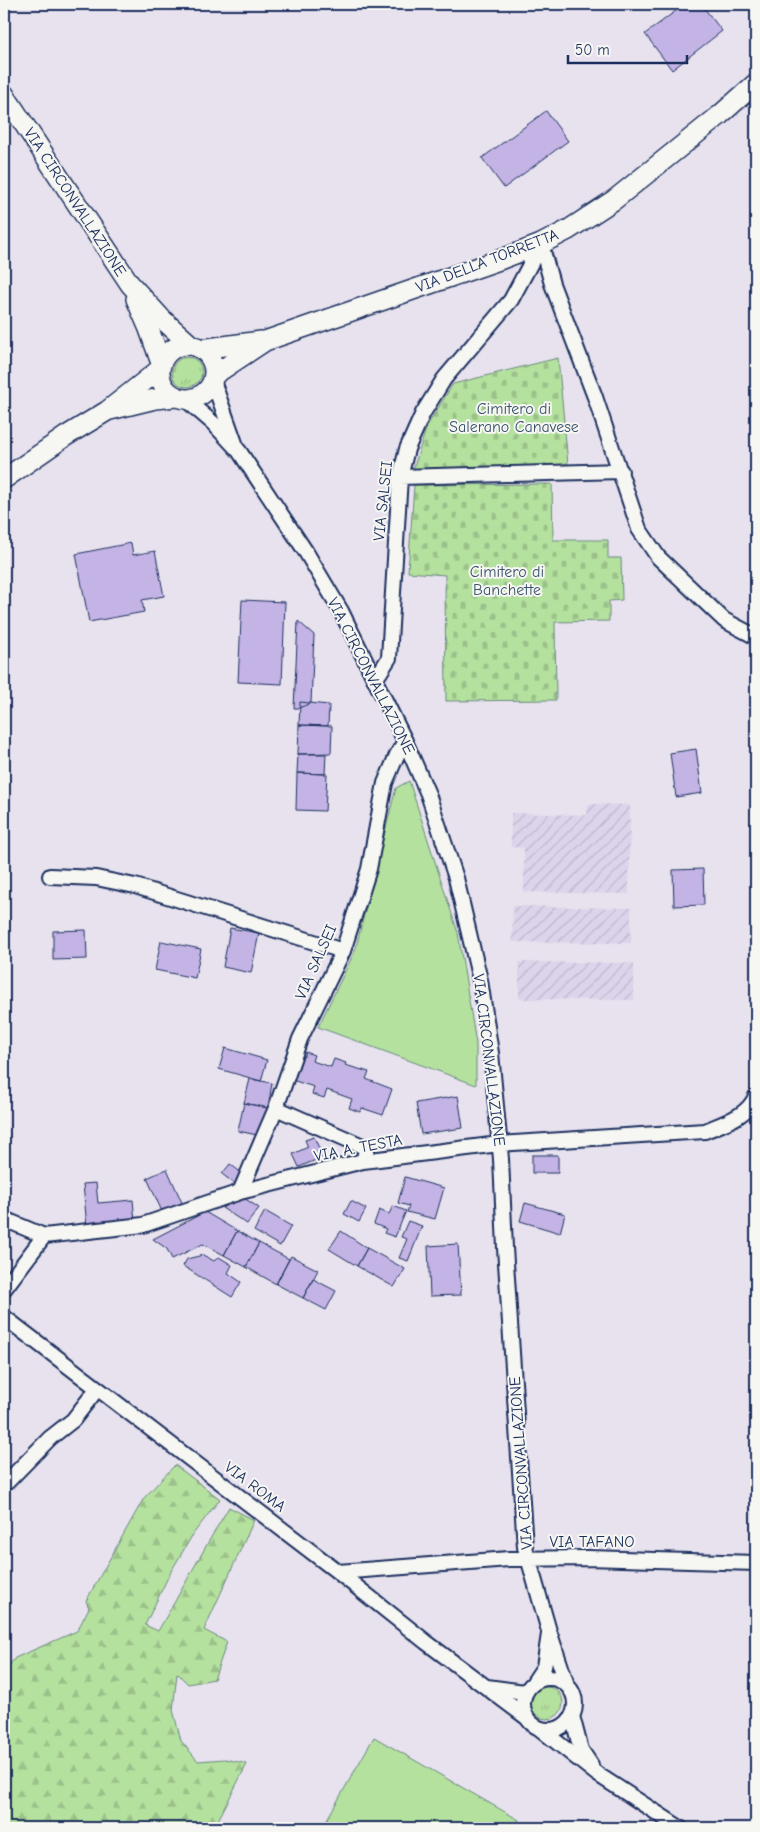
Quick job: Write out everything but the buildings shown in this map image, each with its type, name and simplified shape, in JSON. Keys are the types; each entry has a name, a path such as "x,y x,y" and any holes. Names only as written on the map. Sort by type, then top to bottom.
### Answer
{"main road":[{"name":"VIA DELLA TORRETTA","path":"265,341 541,244 582,222 614,200 720,115 756,83"},
{"name":"VIA CIRCONVALLAZIONE","path":"4,94 130,284 162,319 196,347"},
{"name":"VIA CIRCONVALLAZIONE","path":"130,284 149,329 161,366"},
{"path":"4,479 50,446 107,411 161,366 169,351 177,346 196,347 265,341"},
{"path":"107,411 155,399 194,399 208,389 214,378 265,341"},
{"path":"196,347 210,356 214,364 214,378"},
{"path":"161,366 163,384 168,392 180,398"}],"street":[{"path":"541,244 552,284 595,396 639,529 658,557 724,620 756,637"},
{"name":"VIA SALSEI","path":"375,680 390,658 400,477 407,449 423,412 444,378 510,300 541,244"},
{"name":"VIA CIRCONVALLAZIONE","path":"214,378 238,451"},
{"name":"VIA CIRCONVALLAZIONE","path":"180,398 213,423 238,451 306,552 341,611 405,741 428,794 456,878 480,980 491,1053 499,1144 521,1496 526,1547 549,1631 567,1685"},
{"path":"400,477 621,471"},
{"name":"VIA SALSEI","path":"240,1192 276,1108 300,1039 343,951 369,869 385,783 405,741"},
{"path":"50,876 96,878 135,886 343,951"},
{"name":"VIA A. TESTA","path":"44,1236 143,1225 240,1192 362,1161 499,1144 705,1131 735,1118 753,1104 756,1096"},
{"path":"276,1108 368,1148 362,1161"},
{"path":"4,1220 44,1236 8,1283"},
{"name":"VIA ROMA","path":"4,1317 526,1717"},
{"path":"7,1482 50,1438 73,1420 97,1389"},
{"name":"VIA TAFANO","path":"338,1572 509,1559 588,1558 756,1563"},
{"name":"VIA CIRCONVALLAZIONE","path":"530,1687 544,1667 549,1631"},
{"path":"542,1678 560,1680 567,1685 575,1700 572,1716 561,1727 547,1730 532,1724 526,1717 523,1709 523,1700 530,1687 542,1678"},
{"name":"VIA ROMA","path":"484,1686 530,1687"},
{"path":"572,1716 581,1750 597,1774"},
{"path":"540,1728 597,1774 680,1828"}],"shaded area":[{"path":"588,804 630,805 629,894 524,892 524,848 511,847 511,813 587,815"},
{"path":"513,906 631,908 631,943 512,942"},
{"path":"519,962 634,963 634,1000 519,999"}],"green space":[{"path":"187,357 193,358 201,366 201,378 193,386 187,387 181,386 173,378 172,372 173,366 181,358"},
{"name":"Cimitero di Salerano Canavese","path":"558,358 568,464 413,470 427,426 453,384"},
{"name":"Cimitero di Banchette","path":"552,484 553,540 608,540 608,558 621,558 622,600 609,601 609,621 555,622 556,700 446,701 445,575 408,572 414,485"},
{"path":"409,781 458,933 476,1044 476,1085 318,1027 355,951 396,788"},
{"path":"175,1465 220,1499 193,1534 170,1573 145,1625 158,1631 229,1507 254,1520 204,1630 227,1642 214,1679 188,1684 177,1673 173,1710 181,1741 198,1761 225,1759 247,1764 214,1828 4,1828 4,1672 15,1658 77,1631 89,1608 86,1601 144,1498"},
{"path":"547,1687 553,1688 558,1692 562,1697 562,1709 558,1714 553,1718 547,1719 541,1718 536,1714 532,1709 531,1703 532,1697 536,1692 541,1688"},
{"path":"374,1737 519,1820 515,1828 322,1828"}]}
